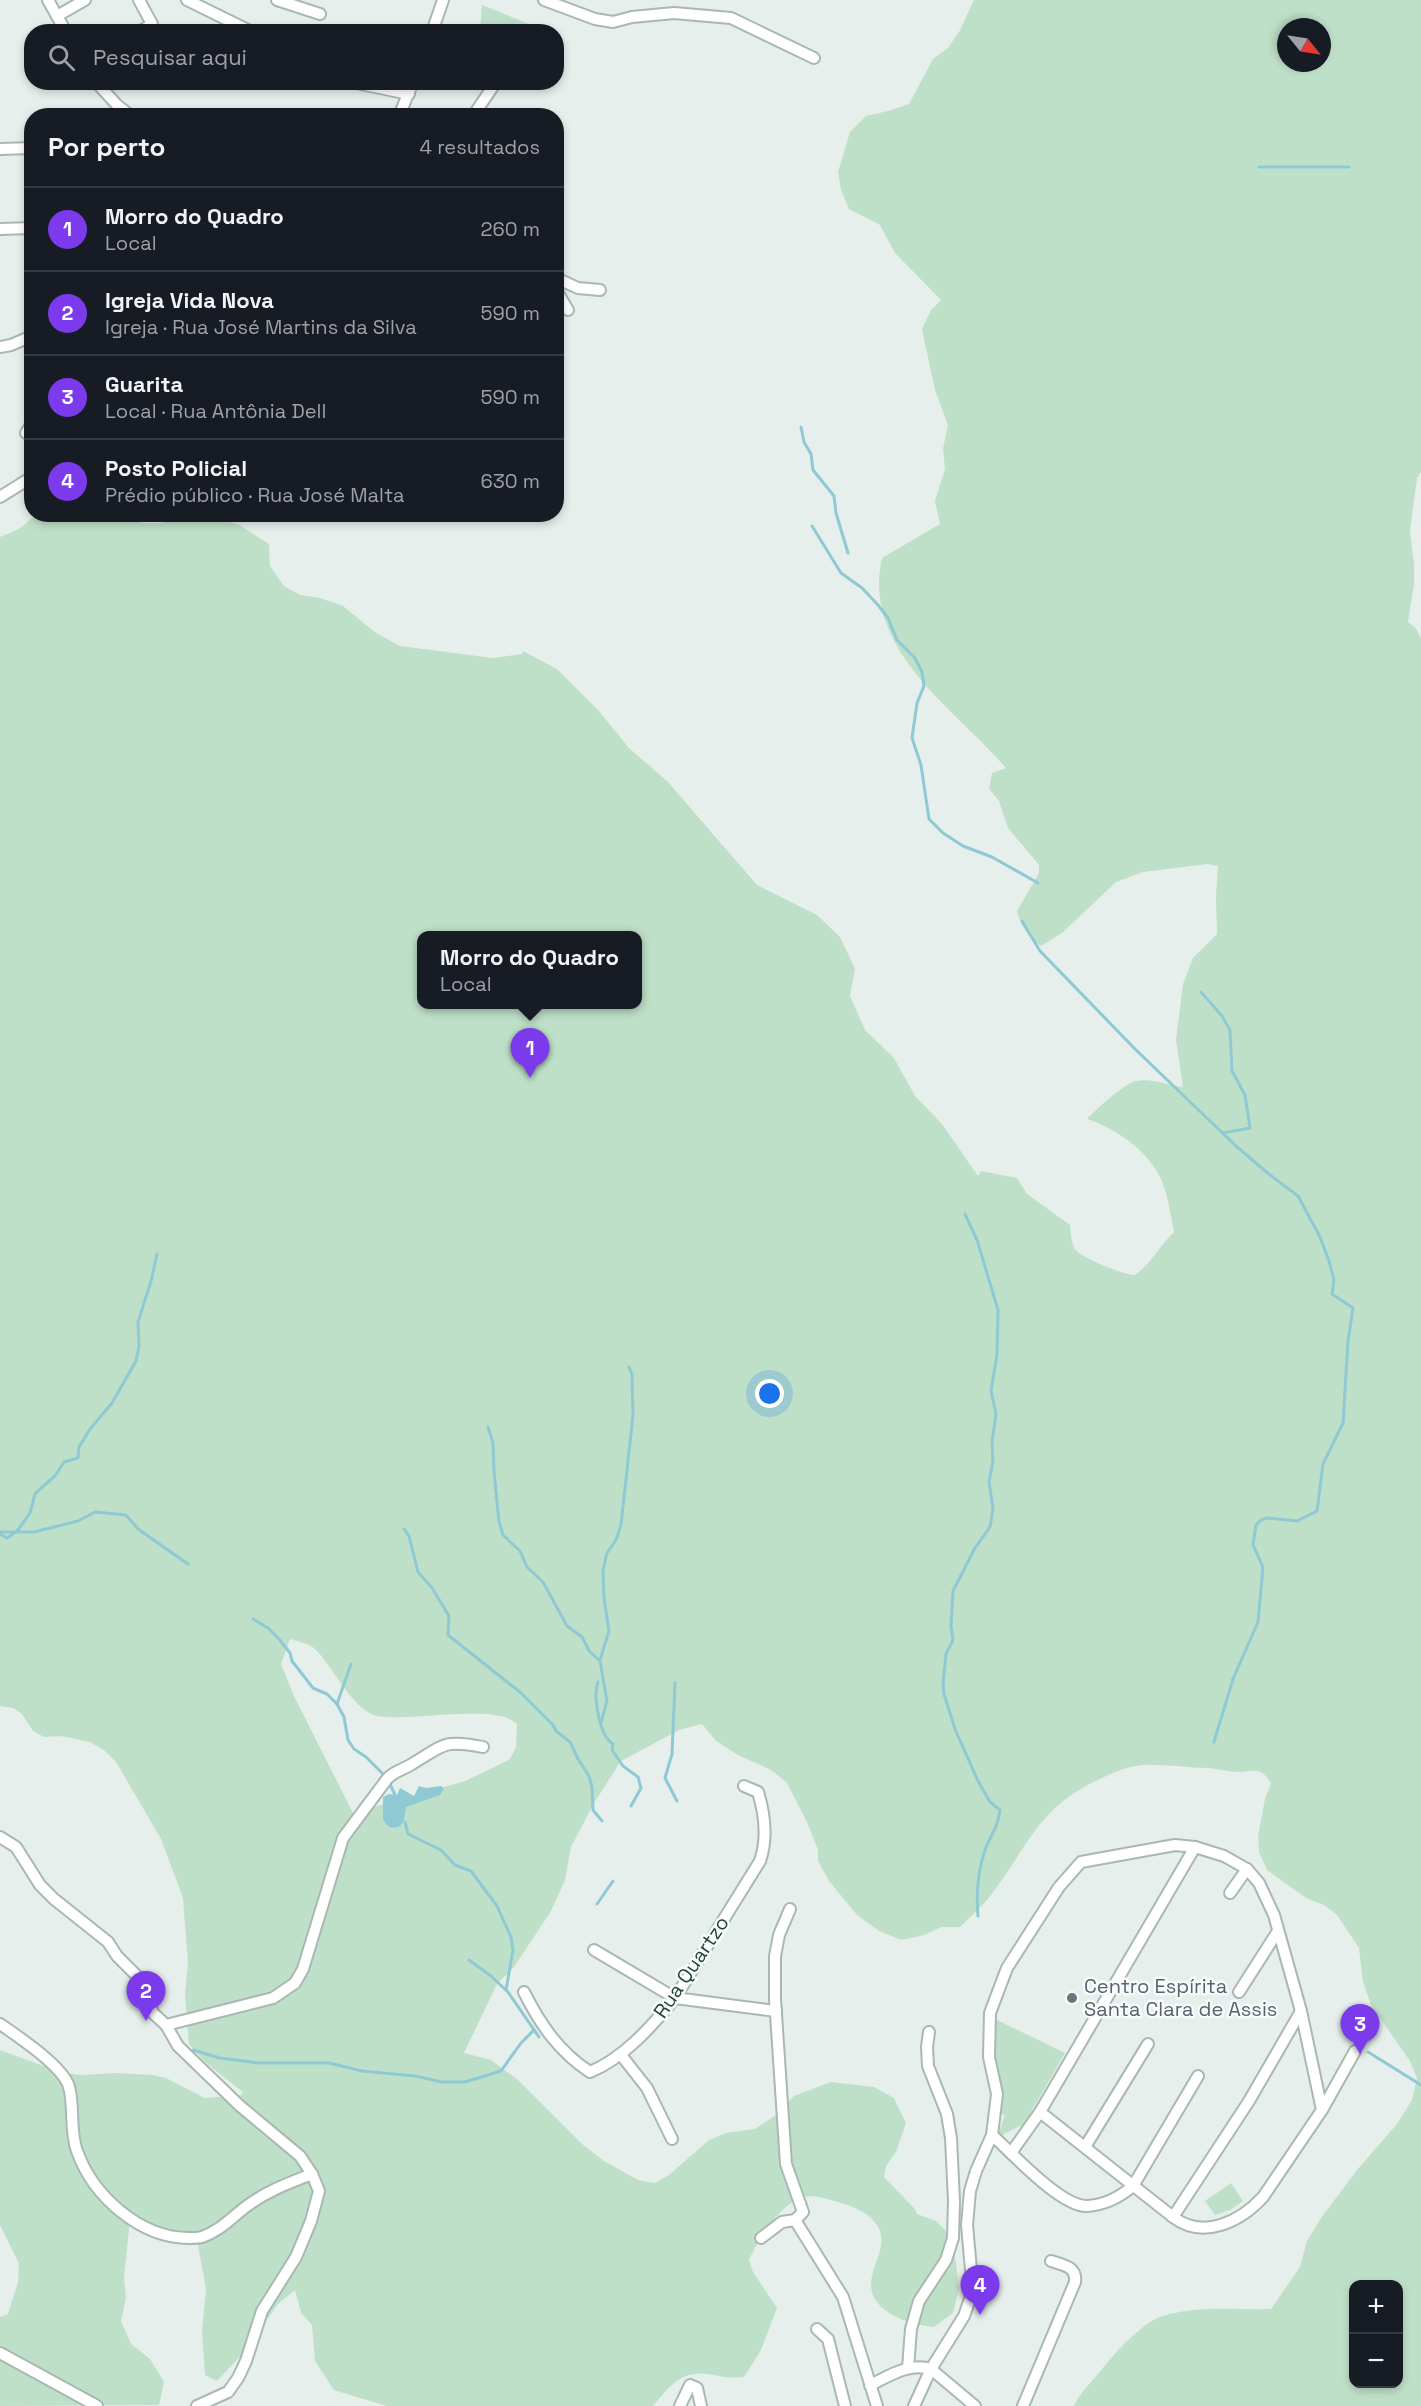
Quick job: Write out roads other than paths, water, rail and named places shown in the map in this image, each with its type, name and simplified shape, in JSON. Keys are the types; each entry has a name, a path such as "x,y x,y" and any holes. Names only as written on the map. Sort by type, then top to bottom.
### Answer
{"street":[{"path":"48,0 62,24"},
{"path":"57,16 85,0"},
{"path":"139,0 152,24"},
{"path":"187,0 236,24"},
{"path":"277,0 320,14"},
{"path":"435,24 443,0"},
{"path":"544,0 595,19 613,22 632,17 674,13 731,18 814,58"},
{"path":"103,90 121,108"},
{"path":"390,90 409,94"},
{"path":"403,108 410,90"},
{"path":"478,108 491,90"},
{"path":"0,149 24,148"},
{"path":"0,229 24,228"},
{"path":"564,282 578,288 600,290"},
{"path":"564,303 568,310"},
{"path":"0,347 24,339"},
{"path":"0,497 24,482"},
{"path":"166,2025 273,1998 295,1983 303,1970 343,1838 387,1779 441,1745 462,1743 483,1747"},
{"name":"Rua Quartzo","path":"524,1992 539,2021 555,2042 590,2072 605,2066 621,2055 661,2016 675,1998 760,1861 765,1848 764,1809 758,1792 744,1786"},
{"path":"0,1837 16,1847 40,1885 54,1899 108,1942 117,1956 142,1981 153,2013 166,2025 178,2046 240,2106 300,2156 312,2174 319,2191 311,2221 296,2257 262,2311 246,2361 228,2392 197,2406"},
{"path":"914,2406 931,2369 964,2316 970,2299 972,2281 967,2224 970,2191 992,2135 997,2094 989,2057 990,2013 1007,1968 1059,1887 1081,1862 1175,1845 1195,1847 1224,1856 1247,1869 1259,1883 1268,1901 1278,1931 1301,2011 1322,2110"},
{"path":"1011,2153 1040,2112 1195,1847"},
{"path":"1230,1893 1247,1869"},
{"path":"761,2238 782,2222 795,2220 803,2212 786,2164 776,2011 775,1956 779,1935 790,1909"},
{"path":"1239,1992 1278,1931"},
{"path":"594,1950 675,1998 776,2011"},
{"path":"1177,2221 1250,2101 1301,2011"},
{"path":"0,2024 34,2049 61,2073 69,2085 71,2130 77,2152 98,2189 118,2209 156,2234 179,2238 201,2238 227,2224 247,2206 275,2188 312,2174"},
{"path":"908,2368 910,2329 919,2301 946,2260 953,2238 951,2138 947,2114 928,2066 929,2032"},
{"path":"1085,2147 1148,2044"},
{"path":"1040,2112 1177,2221 1201,2229 1220,2225 1253,2208 1272,2186 1322,2110 1355,2051"},
{"path":"621,2055 648,2088 672,2139"},
{"path":"992,2135 1029,2171 1065,2199 1086,2206 1104,2203 1122,2195 1133,2186 1198,2076"},
{"path":"795,2220 843,2297 877,2406"},
{"path":"1023,2406 1075,2282 1076,2276 1071,2269 1051,2261"},
{"path":"817,2329 828,2339 845,2406"},
{"path":"0,2353 97,2406"},
{"path":"870,2385 908,2368 924,2367 931,2369 975,2406"},
{"path":"680,2406 690,2385 697,2388 701,2406"}],"water":[{"path":"419,1786 426,1788 441,1786 444,1789 440,1795 406,1807 403,1823 398,1827 389,1827 383,1820 383,1797 389,1794 397,1795 400,1788 414,1796"}],"waterway":[{"path":"1259,167 1349,167"},
{"path":"801,427 804,442 811,454 813,470 834,496 836,513 848,553"},
{"path":"812,526 841,573 862,588 888,618 897,640 915,658 922,672 924,686 917,703 912,738 921,765 929,819 943,833 963,846 992,857 1038,883"},
{"path":"1022,921 1040,951 1135,1049 1236,1146 1298,1196 1320,1237 1329,1261 1334,1280 1332,1294 1353,1308 1348,1341 1343,1423 1323,1464 1317,1511 1297,1521 1267,1518 1256,1525 1253,1545 1263,1567 1258,1622 1233,1679 1214,1742"},
{"path":"1201,992 1222,1016 1230,1030 1232,1071 1245,1095 1250,1128 1223,1133"},
{"path":"965,1214 977,1240 998,1310 997,1355 991,1391 996,1414 992,1442 993,1461 989,1482 993,1509 990,1527 975,1548 953,1591 951,1626 953,1640 946,1654 943,1684 955,1729 978,1781 990,1802 1000,1810 981,1866 977,1891 978,1916"},
{"path":"0,1534 7,1538 17,1531 30,1513 35,1494 55,1476 64,1462 78,1458 79,1447 90,1429 112,1403 136,1361 139,1346 138,1322 157,1254"},
{"path":"600,1660 609,1631 603,1570 607,1553 616,1540 621,1525 633,1415 632,1374 629,1367"},
{"path":"488,1427 493,1443 499,1522 503,1535 520,1551 527,1567 543,1582 567,1626 582,1637 590,1652 600,1661 607,1701 601,1723"},
{"path":"0,1532 34,1532 78,1521 95,1512 126,1515 138,1529 188,1564"},
{"path":"404,1529 409,1536 418,1572 432,1588 449,1616 448,1635 521,1693 553,1725 556,1731 570,1742 589,1776 593,1810 602,1821"},
{"path":"253,1619 268,1628 279,1639 290,1653 292,1661 313,1688 327,1694 337,1704 344,1717 348,1740 354,1749 366,1757 385,1776"},
{"path":"337,1704 351,1664"},
{"path":"598,1682 596,1696 598,1715 604,1733 613,1744 612,1750 623,1766 638,1777 641,1788 631,1806"},
{"path":"675,1683 672,1754 665,1778 677,1801"},
{"path":"389,1782 395,1795"},
{"path":"405,1822 408,1834 441,1850 455,1865 471,1871 497,1906 511,1937 513,1950 506,1990"},
{"path":"597,1904 613,1881"},
{"path":"469,1960 508,1992 539,2037"},
{"path":"193,2050 220,2058 259,2063 329,2063 362,2071 415,2076 442,2082 465,2082 501,2071 521,2043 534,2030"},
{"path":"1368,2052 1421,2085"}],"place":[{"name":"Morro do Quadro","path":"530,1078"},
{"name":"Centro Espírita Santa Clara de Assis","path":"1072,1998"},
{"name":"Igreja Vida Nova","path":"146,2021"},
{"name":"Guarita","path":"1360,2054"},
{"name":"Posto Policial","path":"980,2315"}]}
